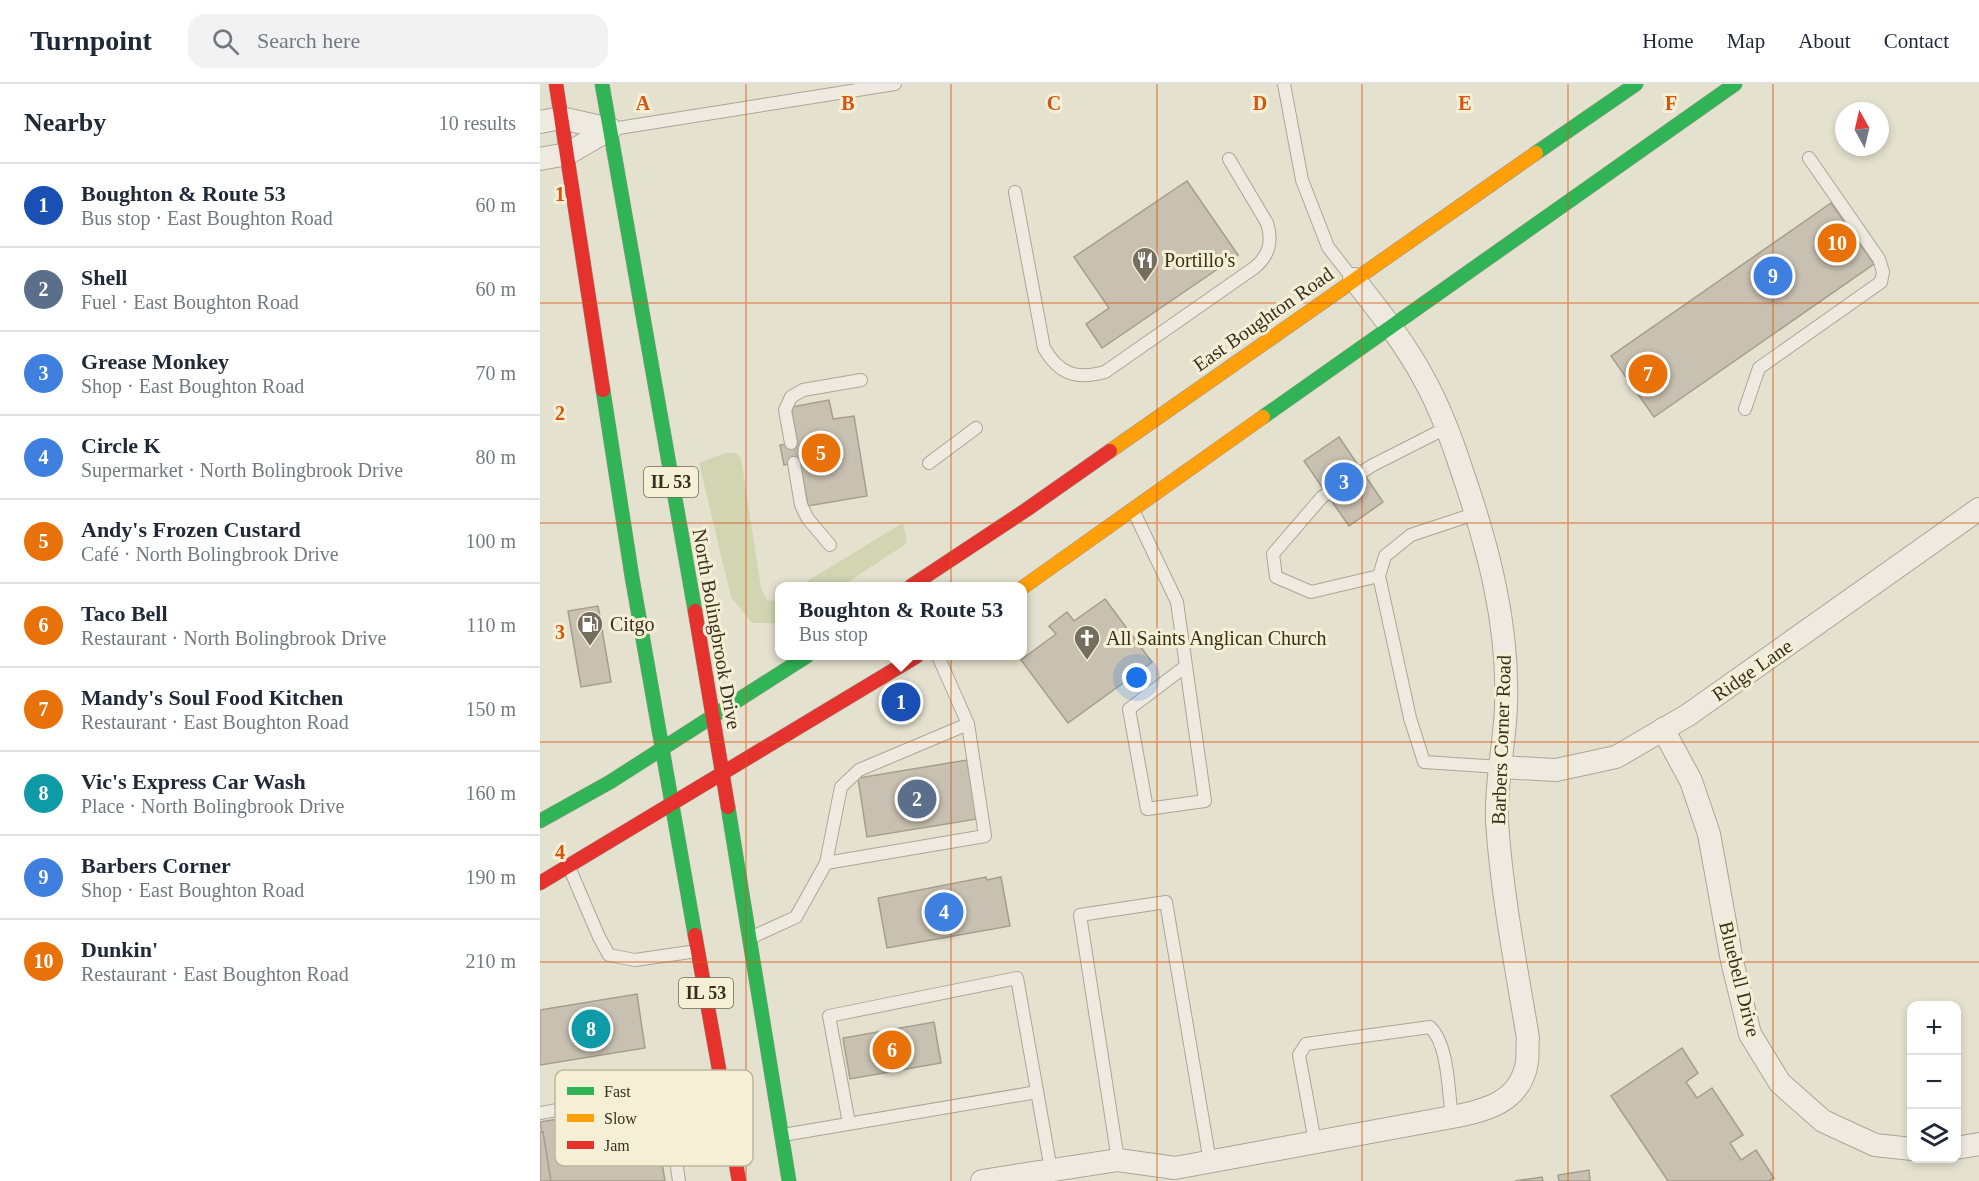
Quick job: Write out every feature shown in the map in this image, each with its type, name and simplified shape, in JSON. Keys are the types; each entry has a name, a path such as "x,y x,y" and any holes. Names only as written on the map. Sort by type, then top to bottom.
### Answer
{"main road":[{"name":"IL 53","path":"556,84 551,120 567,154 630,566 719,1070"},
{"name":"North Bolingbrook Drive","path":"602,84 714,717 789,1181"},
{"name":"East Boughton Road","path":"917,582 1026,510 1636,84"},
{"path":"1027,585 1735,84"},
{"path":"540,821 610,782 801,660"},
{"path":"540,883 910,660"},
{"name":"IL 53","path":"736,1166 739,1181"}],"street":[{"path":"551,120 610,129"},
{"path":"540,159 567,154 610,129"},
{"name":"Barbers Corner Road","path":"982,1181 1118,1160 1175,1168 1484,1111 1506,1099 1519,1082 1527,1063 1528,1038 1501,872 1497,819 1506,705 1504,646 1495,585 1477,513 1446,428 1424,378 1391,326 1354,279"},
{"name":"Ridge Lane","path":"1500,767 1557,770 1616,757 1688,715 1979,509"},
{"name":"Bluebell Drive","path":"1663,729 1691,782 1710,834 1732,961 1750,1034 1780,1083 1823,1121 1875,1145 1907,1149"},
{"path":"1961,1147 1979,1144"},
{"name":"Barbers Corner Road","path":"1152,1181 1175,1168"}],"lane":[{"path":"610,129 895,84"},
{"name":"Barbers Corner Road","path":"1284,84 1302,180 1328,247 1354,279"},
{"path":"1745,409 1759,368 1881,282 1883,272 1879,259 1809,158"},
{"path":"1015,192 1044,348 1051,360 1062,370 1076,375 1091,376 1105,372 1254,268 1267,253 1270,244 1268,224 1230,159"},
{"path":"790,443 785,410 791,397 803,390 861,380"},
{"path":"929,463 976,428"},
{"path":"1379,576 1311,592 1275,577 1273,554 1322,497 1372,465 1446,428"},
{"path":"794,463 801,505 808,519 830,545"},
{"path":"1133,510 1177,602 1205,801 1147,809 1129,709 1186,666"},
{"path":"1477,513 1411,535 1385,556 1379,576 1410,718 1424,762 1500,767"},
{"path":"826,863 985,836 968,724 941,660"},
{"path":"749,938 796,917 826,863 841,787 859,770 968,724"},
{"path":"569,866 609,956 635,960 698,951"},
{"path":"1118,1160 1080,915 1166,902 1210,1162"},
{"path":"849,1123 829,1016 1017,978 1051,1170"},
{"path":"1315,1142 1299,1055 1306,1044 1430,1028 1438,1035 1443,1049 1452,1117"},
{"path":"781,1135 1037,1092"},
{"path":"540,1113 555,1110"},
{"path":"677,1166 679,1181"}],"green space":[{"path":"725,453 736,453 741,458 761,588 767,600 775,601 775,623 752,623 731,597 699,463"},
{"path":"903,523 907,543 848,582 806,582"}],"building":[{"name":"Portillo's","path":"1187,181 1238,255 1102,348 1086,324 1109,308 1074,257"},
{"path":"1831,203 1874,264 1654,417 1611,356"},
{"path":"829,400 833,419 854,416 867,496 808,506 800,462 784,465 780,445 797,442 791,407"},
{"path":"1339,437 1383,502 1349,526 1304,461"},
{"name":"All Saints Anglican Church","path":"1105,599 1152,662 1068,723 1021,660 1027,660 1027,656 1056,634 1049,626 1067,612 1074,621"},
{"name":"Citgo","path":"598,606 611,682 581,687 568,611"},
{"path":"967,760 977,819 867,837 858,778"},
{"path":"986,877 987,880 1001,877 1010,926 887,948 878,898"},
{"path":"637,994 645,1048 540,1065 540,1010"},
{"path":"934,1022 941,1063 850,1079 843,1038"},
{"path":"1682,1048 1698,1073 1686,1082 1697,1098 1712,1088 1743,1135 1730,1143 1741,1160 1756,1150 1774,1178 1769,1181 1668,1181 1611,1096"},
{"path":"555,1119 555,1166 662,1166 665,1181 550,1181 540,1122"},
{"path":"540,1132 543,1132 551,1181 540,1181"},
{"path":"1589,1170 1590,1181 1559,1181 1558,1175"},
{"path":"1542,1177 1543,1181 1515,1181"}],"traffic: fast":[{"path":"602,84 695,611"},
{"path":"1536,153 1636,84"},
{"path":"1263,417 1735,84"},
{"path":"603,390 632,577 695,935"},
{"path":"540,821 610,782 801,660"},
{"path":"728,807 789,1181"}],"traffic: slow":[{"path":"1110,451 1536,153"},
{"path":"1027,584 1263,417"}],"traffic: jam":[{"path":"556,84 603,390"},
{"path":"917,582 1110,451"},
{"path":"695,611 728,807"},
{"path":"540,883 910,660"},
{"path":"695,935 719,1070"},
{"path":"736,1166 739,1181"}],"place":[{"name":"Dunkin'","path":"1837,243"},
{"name":"Barbers Corner","path":"1773,276"},
{"name":"Portillo's","path":"1145,283"},
{"name":"Mandy's Soul Food Kitchen","path":"1648,374"},
{"name":"Andy's Frozen Custard","path":"821,453"},
{"name":"Grease Monkey","path":"1344,482"},
{"name":"Citgo","path":"590,647"},
{"name":"All Saints Anglican Church","path":"1087,661"},
{"name":"Boughton & Route 53","path":"901,702"},
{"name":"Shell","path":"917,799"},
{"name":"Circle K","path":"944,912"},
{"name":"Vic's Express Car Wash","path":"591,1029"},
{"name":"Taco Bell","path":"892,1050"}]}
